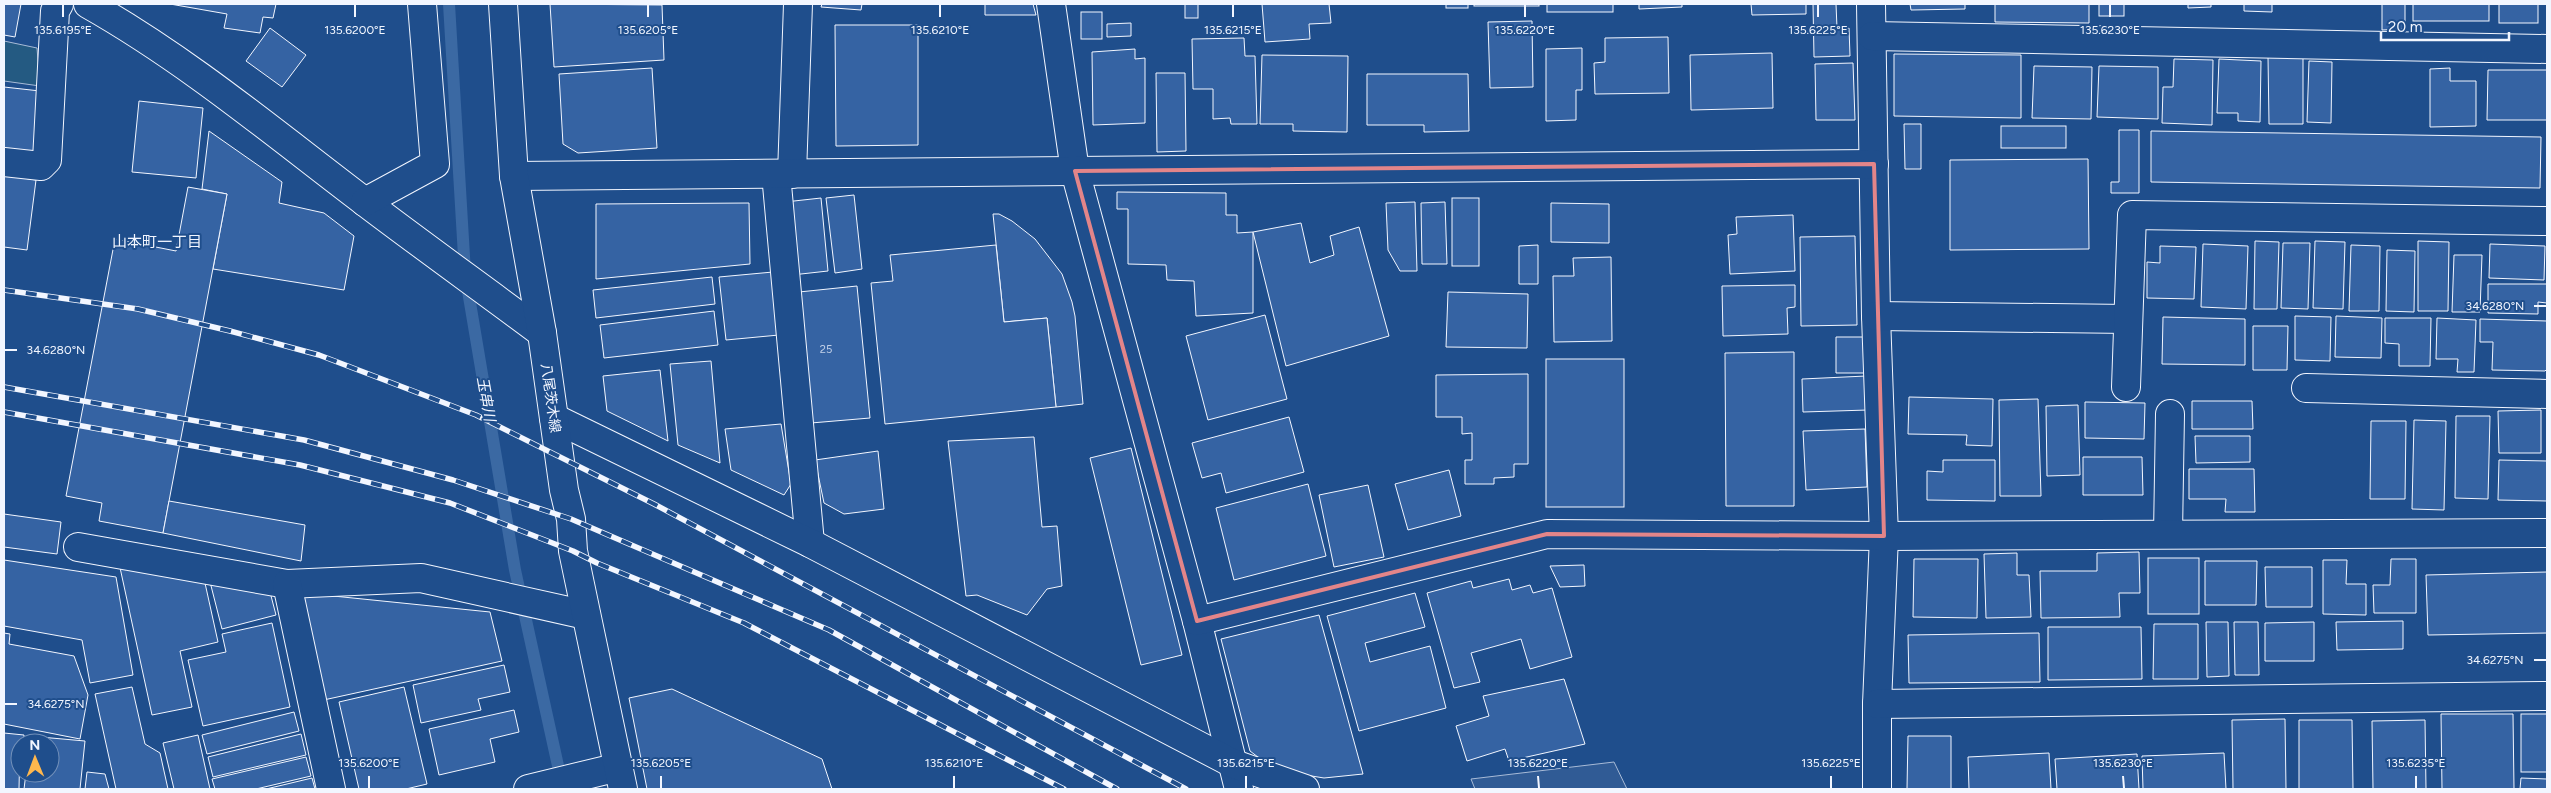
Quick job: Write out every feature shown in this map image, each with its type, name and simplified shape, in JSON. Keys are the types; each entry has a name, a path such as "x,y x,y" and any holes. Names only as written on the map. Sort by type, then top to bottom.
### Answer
{"street":[{"path":"4,162 41,166 47,160 54,11 59,4"},
{"path":"88,4 167,53 244,108 365,202 542,333"},
{"path":"365,202 434,164 422,4"},
{"name":"八尾茨木線","path":"503,4 514,176 542,333 571,519 573,551 621,778"},
{"path":"798,4 784,174 810,543"},
{"path":"1051,4 1075,171 1236,777"},
{"path":"1871,4 1876,316 1884,536 1876,704 1877,789"},
{"path":"1872,36 2547,49"},
{"path":"514,176 1874,164"},
{"path":"2126,387 2132,215 2547,221"},
{"path":"1876,316 2128,319"},
{"path":"2306,388 2547,394"},
{"path":"2168,534 2170,414"},
{"path":"554,418 810,543 1236,777 1305,789"},
{"path":"1196,621 1547,534 1884,536 2547,533"},
{"path":"78,547 287,584 421,578 586,615"},
{"path":"287,584 331,789"},
{"path":"1876,704 2547,696"},
{"path":"528,789 621,778"}],"highlighted area":[{"path":"1874,164 1884,536 1547,534 1197,621 1075,171"}],"shaded area":[{"path":"4,41 37,48 40,86 4,81"},
{"path":"1614,762 1627,789 1475,789 1471,779"}],"building":[{"path":"4,4 21,4 15,37 4,35"},
{"path":"170,4 276,4 273,18 263,17 260,33 224,28 227,14"},
{"path":"550,4 662,5 664,60 554,67"},
{"path":"822,4 862,4 861,10 821,7"},
{"path":"985,4 1033,4 1036,15 985,15"},
{"path":"1185,4 1198,4 1198,18 1185,18"},
{"path":"1262,4 1329,4 1331,23 1309,24 1310,39 1265,42"},
{"path":"1446,4 1468,4 1468,8 1446,8"},
{"path":"1474,4 1539,4 1539,6 1474,6"},
{"path":"1547,4 1613,4 1613,12 1547,12"},
{"path":"1639,4 1682,4 1682,7 1639,9"},
{"path":"1751,4 1806,4 1806,14 1752,15"},
{"path":"1813,4 1836,4 1837,28 1849,28 1850,56 1814,57"},
{"path":"1910,4 1965,4 1965,9 1911,10"},
{"path":"1995,4 2089,4 2089,23 1995,22"},
{"path":"2099,4 2124,4 2124,16 2099,16"},
{"path":"2188,4 2211,4 2211,7 2188,8"},
{"path":"2244,4 2272,4 2272,12 2244,11"},
{"path":"2382,4 2405,4 2405,29 2382,30"},
{"path":"2413,4 2489,4 2489,21 2413,21"},
{"path":"2499,4 2538,4 2538,23 2499,23"},
{"path":"1081,12 1102,12 1102,39 1081,39"},
{"path":"1532,21 1533,87 1490,88 1488,22"},
{"path":"1131,23 1131,36 1107,37 1107,24"},
{"path":"835,25 918,25 918,145 836,146"},
{"path":"270,28 306,55 282,87 246,61"},
{"path":"1668,37 1669,93 1595,94 1594,63 1605,62 1605,38"},
{"path":"1244,38 1245,56 1255,56 1257,124 1231,124 1230,118 1213,119 1213,89 1193,89 1192,39"},
{"path":"1582,48 1582,90 1576,90 1576,120 1546,121 1546,49"},
{"path":"1135,49 1135,59 1145,58 1145,123 1093,125 1092,52"},
{"path":"1772,53 1773,108 1691,110 1690,55"},
{"path":"1894,54 2021,55 2021,118 1894,116"},
{"path":"1262,55 1348,56 1347,132 1293,131 1293,124 1260,124"},
{"path":"2268,57 2303,57 2303,124 2269,124"},
{"path":"2174,59 2213,60 2212,125 2162,123 2163,87 2173,87"},
{"path":"2219,59 2261,61 2260,122 2238,121 2238,113 2217,113"},
{"path":"2309,61 2332,62 2331,123 2307,122"},
{"path":"1853,63 1855,120 1816,120 1815,64"},
{"path":"2034,66 2092,67 2091,119 2032,118"},
{"path":"2099,66 2158,67 2158,119 2097,117"},
{"path":"652,68 657,148 578,153 563,144 559,74"},
{"path":"2450,68 2450,81 2476,81 2476,126 2430,127 2430,69"},
{"path":"2488,70 2547,70 2547,120 2487,120"},
{"path":"1156,73 1185,73 1186,151 1157,152"},
{"path":"1367,74 1468,74 1469,131 1424,132 1424,125 1367,125"},
{"path":"4,87 40,91 33,156 4,153"},
{"path":"139,101 203,108 196,178 132,172"},
{"path":"1904,124 1921,124 1921,169 1905,169"},
{"path":"2001,126 2066,126 2066,148 2001,148"},
{"path":"2119,130 2139,130 2139,193 2111,193 2111,182 2119,182"},
{"path":"209,131 282,182 279,203 324,213 354,236 344,290 213,269 227,194 202,189"},
{"path":"2151,131 2541,137 2540,188 2151,182"},
{"path":"2088,159 2089,249 1950,250 1950,160"},
{"path":"4,175 36,180 27,250 4,247"},
{"path":"188,187 227,194 163,533 99,521 102,503 66,496 115,239 176,251"},
{"path":"1117,192 1226,193 1226,215 1237,215 1237,233 1253,232 1253,313 1196,316 1194,281 1167,280 1166,265 1128,264 1128,209 1117,209"},
{"path":"854,195 862,269 835,273 826,198"},
{"path":"821,198 828,271 792,275 785,202"},
{"path":"1452,198 1479,198 1479,266 1452,266"},
{"path":"1415,202 1417,271 1400,271 1388,250 1386,203"},
{"path":"1445,202 1447,264 1422,264 1421,203"},
{"path":"749,203 750,264 596,279 596,204"},
{"path":"1551,203 1609,204 1609,243 1551,242"},
{"path":"993,214 999,214 1012,221 1035,239 1062,274 1075,316 1083,404 1056,407 1047,318 1004,322"},
{"path":"1793,215 1795,271 1730,274 1728,235 1737,234 1736,217"},
{"path":"1301,223 1310,263 1334,255 1330,236 1359,227 1389,336 1286,366 1253,232"},
{"path":"1855,236 1857,325 1801,326 1800,237"},
{"path":"2255,241 2279,242 2277,309 2254,309"},
{"path":"2315,241 2345,242 2343,309 2313,308"},
{"path":"2418,241 2449,242 2448,311 2418,311"},
{"path":"2283,243 2310,243 2308,309 2281,308"},
{"path":"2203,244 2248,246 2246,309 2201,307"},
{"path":"2490,244 2545,246 2544,280 2489,278"},
{"path":"996,245 1004,322 1047,318 1056,407 885,424 871,283 893,281 890,255"},
{"path":"1538,245 1538,284 1519,284 1519,246"},
{"path":"2351,245 2380,246 2379,311 2349,311"},
{"path":"2160,246 2196,247 2194,299 2147,298 2147,262 2160,263"},
{"path":"2387,250 2415,251 2414,312 2386,311"},
{"path":"2454,255 2482,255 2480,312 2452,312"},
{"path":"1611,257 1612,341 1554,342 1553,276 1574,276 1573,258"},
{"path":"773,272 779,335 726,340 719,277"},
{"path":"712,277 715,304 596,318 593,290"},
{"path":"2488,284 2547,284 2547,303 2538,302 2538,314 2488,313"},
{"path":"1795,285 1795,307 1787,308 1788,334 1723,336 1722,286"},
{"path":"857,286 870,418 811,423 799,292"},
{"path":"1448,292 1528,294 1527,348 1446,347"},
{"path":"714,311 718,345 604,358 600,325"},
{"path":"1265,315 1287,399 1208,420 1186,336"},
{"path":"2295,316 2331,317 2330,361 2295,360"},
{"path":"2336,316 2382,318 2381,358 2335,357"},
{"path":"2163,317 2245,319 2245,365 2162,364"},
{"path":"2385,318 2431,318 2430,366 2399,366 2399,344 2385,343"},
{"path":"2437,318 2476,320 2474,372 2457,372 2458,359 2436,359"},
{"path":"2480,319 2547,321 2547,369 2545,371 2492,370 2493,342 2480,342"},
{"path":"2253,326 2288,326 2287,370 2253,370"},
{"path":"1836,337 1864,337 1865,373 1836,373"},
{"path":"1794,352 1794,506 1726,506 1725,353"},
{"path":"1546,359 1624,359 1624,507 1546,507"},
{"path":"711,361 720,463 678,445 670,364"},
{"path":"660,370 668,441 607,411 603,376"},
{"path":"1528,374 1528,464 1514,464 1514,477 1494,478 1494,484 1465,484 1465,460 1472,460 1472,433 1462,434 1462,417 1436,417 1436,375"},
{"path":"1866,376 1868,410 1803,412 1802,379"},
{"path":"1909,397 1993,399 1992,446 1966,445 1967,435 1908,434"},
{"path":"2038,399 2041,496 2000,496 1999,400"},
{"path":"2192,401 2252,401 2253,429 2192,429"},
{"path":"2085,402 2145,403 2144,439 2085,438"},
{"path":"2078,405 2080,475 2047,476 2046,406"},
{"path":"2541,410 2541,453 2499,453 2498,411"},
{"path":"2456,416 2490,416 2488,499 2455,498"},
{"path":"1289,417 1304,472 1226,493 1221,473 1202,478 1192,443"},
{"path":"2414,420 2446,421 2444,510 2412,509"},
{"path":"2371,421 2406,421 2405,499 2370,499"},
{"path":"781,424 791,484 784,495 731,470 725,429"},
{"path":"1865,429 1867,487 1806,490 1803,431"},
{"path":"2195,436 2250,436 2250,462 2196,463"},
{"path":"1034,437 1042,527 1057,526 1062,586 1047,589 1027,615 977,595 966,596 948,441"},
{"path":"1131,448 1182,655 1141,665 1090,458"},
{"path":"878,451 884,509 844,514 824,503 815,460"},
{"path":"2083,457 2142,457 2143,495 2083,495"},
{"path":"1943,460 1995,460 1995,501 1927,500 1927,471 1943,472"},
{"path":"2499,460 2547,461 2547,501 2498,500"},
{"path":"2189,469 2254,469 2255,512 2225,512 2226,499 2189,499"},
{"path":"1449,470 1461,516 1408,530 1395,484"},
{"path":"1308,484 1326,556 1234,580 1216,508"},
{"path":"1368,485 1384,557 1334,567 1319,495"},
{"path":"169,501 305,525 301,561 163,533"},
{"path":"4,514 61,522 57,554 4,547"},
{"path":"2139,552 2140,593 2119,593 2120,617 2041,618 2040,571 2097,571 2097,553"},
{"path":"2017,553 2017,575 2029,575 2031,617 1986,618 1984,554"},
{"path":"2148,558 2199,558 2199,614 2148,614"},
{"path":"1914,559 1978,559 1977,618 1913,617"},
{"path":"2391,559 2416,559 2416,613 2374,613 2373,585 2390,585"},
{"path":"4,560 116,577 133,675 90,683 82,640 4,626"},
{"path":"2323,560 2347,560 2346,584 2366,584 2366,615 2323,614"},
{"path":"2205,561 2257,561 2256,605 2205,605"},
{"path":"119,563 203,574 218,642 180,651 192,707 152,715"},
{"path":"1584,565 1585,586 1560,587 1550,566"},
{"path":"2265,567 2312,567 2312,607 2266,607"},
{"path":"2547,572 2547,633 2428,635 2426,575"},
{"path":"208,574 270,592 276,615 222,629"},
{"path":"1509,579 1512,590 1530,585 1533,593 1552,588 1572,657 1530,669 1521,639 1471,653 1480,682 1454,688 1427,593 1471,581 1473,588"},
{"path":"294,592 490,612 502,661 319,701"},
{"path":"1415,593 1425,627 1365,643 1370,662 1430,646 1446,708 1359,731 1327,616"},
{"path":"1319,615 1363,774 1324,778 1275,770 1250,751 1221,639"},
{"path":"2403,621 2403,649 2337,650 2336,622"},
{"path":"2206,622 2228,622 2229,676 2207,677"},
{"path":"2234,622 2258,622 2259,675 2235,675"},
{"path":"2314,622 2314,661 2265,661 2265,623"},
{"path":"272,623 290,707 203,726 188,660 226,652 222,634"},
{"path":"2154,624 2198,624 2198,679 2153,679"},
{"path":"2048,627 2141,627 2142,679 2048,680"},
{"path":"4,633 10,634 9,644 74,656 88,695 80,739 60,735 60,733 50,733 4,724"},
{"path":"2039,633 2040,682 1909,683 1908,635"},
{"path":"504,665 510,692 478,699 481,710 421,723 413,685"},
{"path":"1564,679 1585,744 1509,761 1505,749 1467,761 1456,726 1489,716 1483,696"},
{"path":"132,687 145,744 160,753 168,789 116,789 95,694"},
{"path":"404,687 427,784 406,789 359,789 339,702"},
{"path":"672,689 822,759 832,789 647,789 629,698"},
{"path":"514,710 519,732 490,739 495,762 439,775 429,729"},
{"path":"294,712 299,731 207,754 202,735"},
{"path":"2441,714 2513,714 2514,789 2442,789"},
{"path":"2521,714 2547,714 2547,772 2521,772"},
{"path":"2285,719 2286,789 2233,789 2232,720"},
{"path":"2299,720 2352,720 2353,789 2299,789"},
{"path":"2425,720 2426,789 2373,789 2372,721"},
{"path":"4,733 10,734 10,783 19,783 19,789 4,789"},
{"path":"301,734 306,755 213,777 208,757"},
{"path":"198,735 210,789 174,789 163,743"},
{"path":"1908,736 1951,736 1951,789 1907,789"},
{"path":"60,739 85,741 80,789 24,789 25,783 60,783"},
{"path":"2049,753 2051,789 1969,789 1968,757"},
{"path":"2224,753 2226,789 2143,789 2142,756"},
{"path":"2137,754 2139,789 2057,789 2055,759"},
{"path":"306,757 311,776 256,789 215,789 212,779"},
{"path":"87,772 105,774 109,789 85,789"},
{"path":"312,778 315,789 266,789"},
{"path":"2521,778 2547,779 2547,789 2520,789"}],"waterway":[{"name":"玉串川","path":"449,4 465,273 515,570 562,784"}],"railway":[{"path":"4,290 138,309 230,331 319,355 476,415 654,504 1186,789"},
{"path":"4,387 304,440 453,480 571,519 829,630 1117,789"},
{"path":"4,412 300,465 450,503 573,551 597,563 744,623 1064,789"}],"district":[{"name":"山本町一丁目","path":"157,242"}]}
